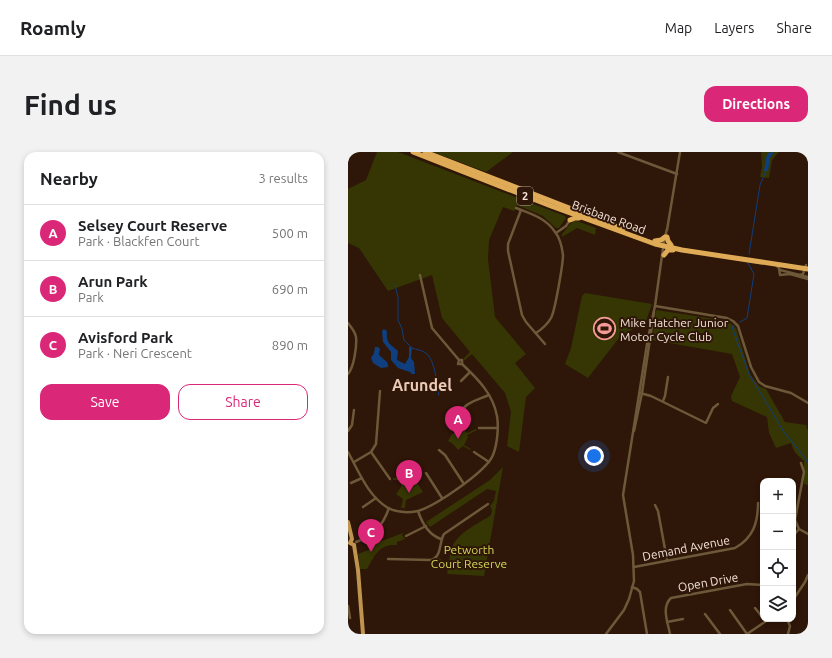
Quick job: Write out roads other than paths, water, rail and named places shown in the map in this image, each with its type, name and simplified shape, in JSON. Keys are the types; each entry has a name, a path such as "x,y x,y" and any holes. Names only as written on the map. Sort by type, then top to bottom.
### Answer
{"highway":[{"name":"Brisbane Road","path":"413,152 454,165"},
{"name":"Brisbane Road","path":"425,152 454,165 655,243"},
{"name":"Brisbane Road","path":"573,212 596,223 655,243 807,268"},
{"path":"570,220 577,218 596,223"},
{"path":"666,245 668,242 666,237 655,243 661,249 663,255 669,250 678,250"},
{"name":"Brisbane Road","path":"666,245 678,250 807,268"}],"main road":[{"path":"348,522 358,570 363,634"}],"street":[{"path":"618,152 677,174"},
{"path":"666,237 680,152"},
{"path":"516,208 544,220 556,233 563,256 554,312 548,324 536,333"},
{"path":"521,210 508,244 508,251 522,315 526,322 545,344"},
{"path":"556,233 566,226 573,212"},
{"path":"606,634 624,610 632,587 634,567 623,495 632,437 641,393 648,338 666,245"},
{"path":"770,263 778,267 780,270 808,277"},
{"path":"795,274 803,274 807,268"},
{"path":"807,268 808,277"},
{"path":"780,270 780,275 788,274 803,278 808,277"},
{"path":"348,452 362,478 376,498 396,512 418,511 442,498 480,472 493,456 497,416 489,396 485,388 462,364 462,360 458,360 432,328 420,275"},
{"path":"655,306 727,318 733,321 738,326 751,367 759,382 764,386 790,393 808,403"},
{"path":"348,323 354,330 356,340 353,367 348,374"},
{"path":"461,380 470,372"},
{"path":"663,401 668,377"},
{"path":"354,462 371,452 376,444 380,391"},
{"path":"641,393 663,401 706,423 713,408 718,404"},
{"path":"456,423 463,407 467,404 489,396"},
{"path":"348,431 352,425 354,410"},
{"path":"479,428 497,428"},
{"path":"439,450 445,455 464,484"},
{"path":"371,452 390,479"},
{"path":"474,452 489,462"},
{"path":"801,463 804,472 795,520 799,529 808,534"},
{"path":"426,472 442,498"},
{"path":"351,484 362,478"},
{"path":"363,506 376,498"},
{"name":"Demand Avenue","path":"634,567 728,550 742,545 754,530 758,503"},
{"path":"388,559 436,559 438,556 441,539 448,530 488,504"},
{"path":"655,505 658,511 667,560"},
{"path":"352,543 372,535 381,526 389,508"},
{"path":"418,511 420,517 431,534 441,539"},
{"path":"406,536 426,526"},
{"path":"796,532 799,529"},
{"path":"796,596 808,576"},
{"name":"Open Drive","path":"670,634 665,604 670,598 747,584 760,585"},
{"path":"632,587 640,592 647,634"},
{"path":"348,606 350,618"},
{"path":"755,608 760,615"},
{"path":"730,610 747,634 762,622"},
{"path":"705,614 720,634"},
{"path":"667,622 682,619"},
{"path":"788,622 790,626 789,633 793,634"}],"water":[{"path":"774,152 770,158 768,171 764,171 768,153"},
{"path":"384,329 387,331 387,338 389,342 398,351 397,360 405,364 409,357 409,347 411,346 411,358 414,362 415,374 398,368 391,360 391,352 383,342 382,331"},
{"path":"375,347 380,349 379,355 387,362 388,367 381,368 373,363 371,358"}],"waterway":[{"path":"749,254 760,185 766,171"},
{"path":"740,322 747,318 754,274 748,263"},
{"path":"395,285 398,297 398,320 402,329 404,340 410,346"},
{"path":"734,326 732,327 749,374 784,432 808,464"},
{"path":"412,348 424,352 430,357 434,367 439,395"}],"place":[{"name":"Mike Hatcher Junior Motor Cycle Club","path":"604,329"},
{"name":"Selsey Court Reserve","path":"458,439"},
{"name":"Arun Park","path":"409,493"},
{"name":"Avisford Park","path":"371,552"}],"district":[{"name":"Arundel","path":"422,385"}],"park label":[{"name":"Petworth Court Reserve","path":"469,556"}]}
